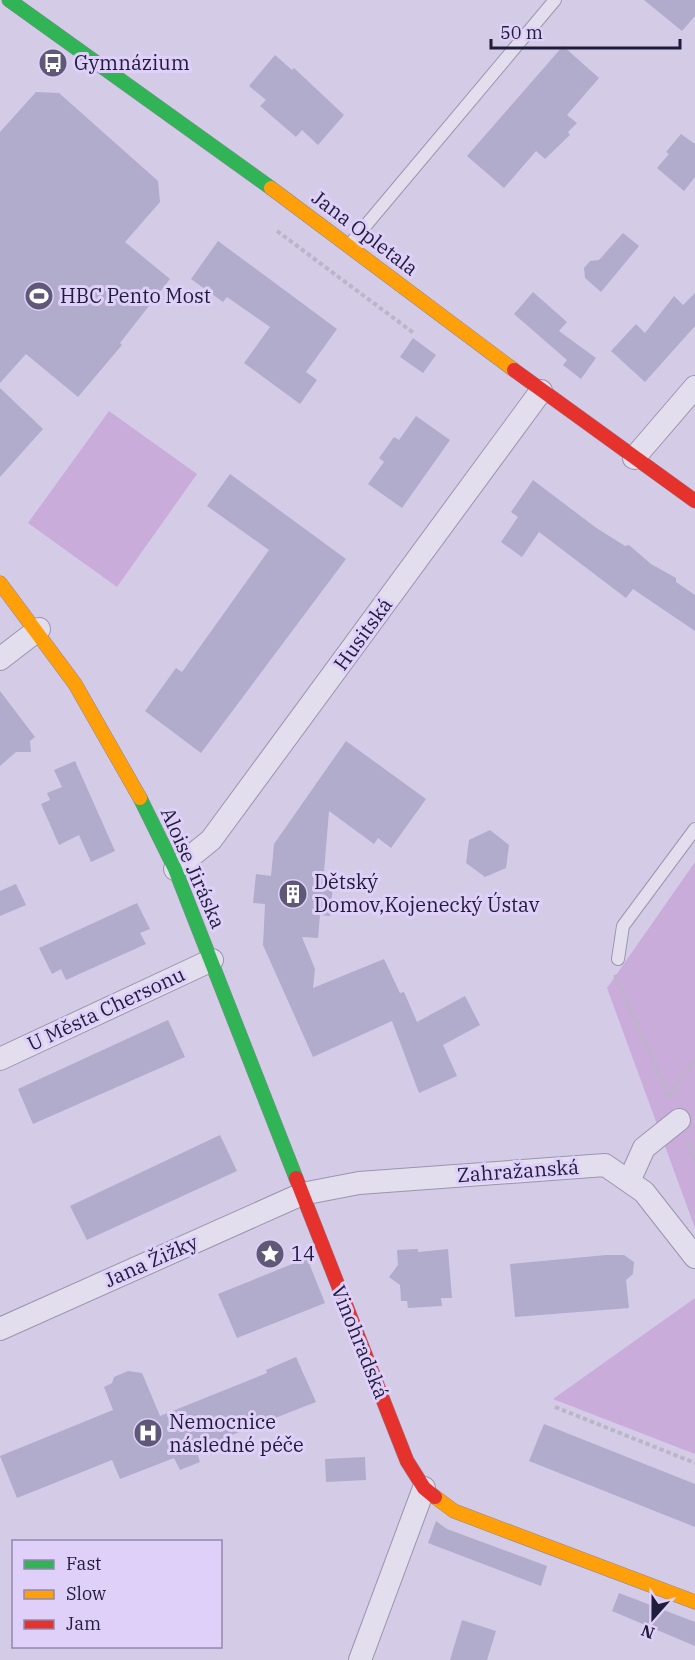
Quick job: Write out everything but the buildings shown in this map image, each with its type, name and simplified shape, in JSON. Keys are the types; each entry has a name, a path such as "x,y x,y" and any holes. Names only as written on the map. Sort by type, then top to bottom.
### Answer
{"street":[{"name":"Jana Opletala","path":"9,0 350,245 542,391 695,501"},
{"path":"633,458 695,387"},
{"name":"Husitská","path":"175,869 211,840 542,391"},
{"name":"Aloise Jiráska","path":"0,583 39,628 90,706 134,782 175,869 302,1194"},
{"path":"0,659 39,628"},
{"name":"U Města Chersonu","path":"0,1059 212,960"},
{"path":"630,1179 645,1148 679,1120"},
{"name":"Zahražanská","path":"302,1194 359,1183 605,1165 630,1179 645,1192 695,1257"},
{"name":"Jana Žižky","path":"0,1329 302,1194"},
{"name":"Vinohradská","path":"302,1194 407,1461 424,1488 454,1511 695,1602"},
{"path":"360,1660 424,1488"}],"lane":[{"path":"350,245 555,0"},
{"path":"618,959 623,926 695,829"}],"path":[{"path":"273,228 423,340"},
{"path":"618,959 615,977 695,1161"},
{"path":"668,1096 695,1060"},
{"path":"555,1407 695,1462"}],"shaded area":[{"path":"109,411 197,474 117,587 28,523"},
{"path":"695,862 695,1228 607,988"},
{"path":"695,1298 695,1454 553,1399"}],"traffic: fast":[{"path":"9,0 271,188"},
{"path":"140,798 175,869 296,1178"}],"traffic: slow":[{"path":"271,188 514,370"},
{"path":"0,583 75,684 140,798"},
{"path":"435,1497 454,1511 695,1602"}],"traffic: jam":[{"path":"514,370 695,501"},
{"path":"296,1178 407,1461 424,1488 435,1497"}],"place":[{"name":"Gymnázium","path":"53,63"},
{"name":"HBC Pento Most","path":"39,296"},
{"name":"Dětský Domov,Kojenecký Ústav","path":"293,894"},
{"name":"14","path":"270,1254"},
{"name":"Nemocnice následné péče","path":"148,1433"}]}
